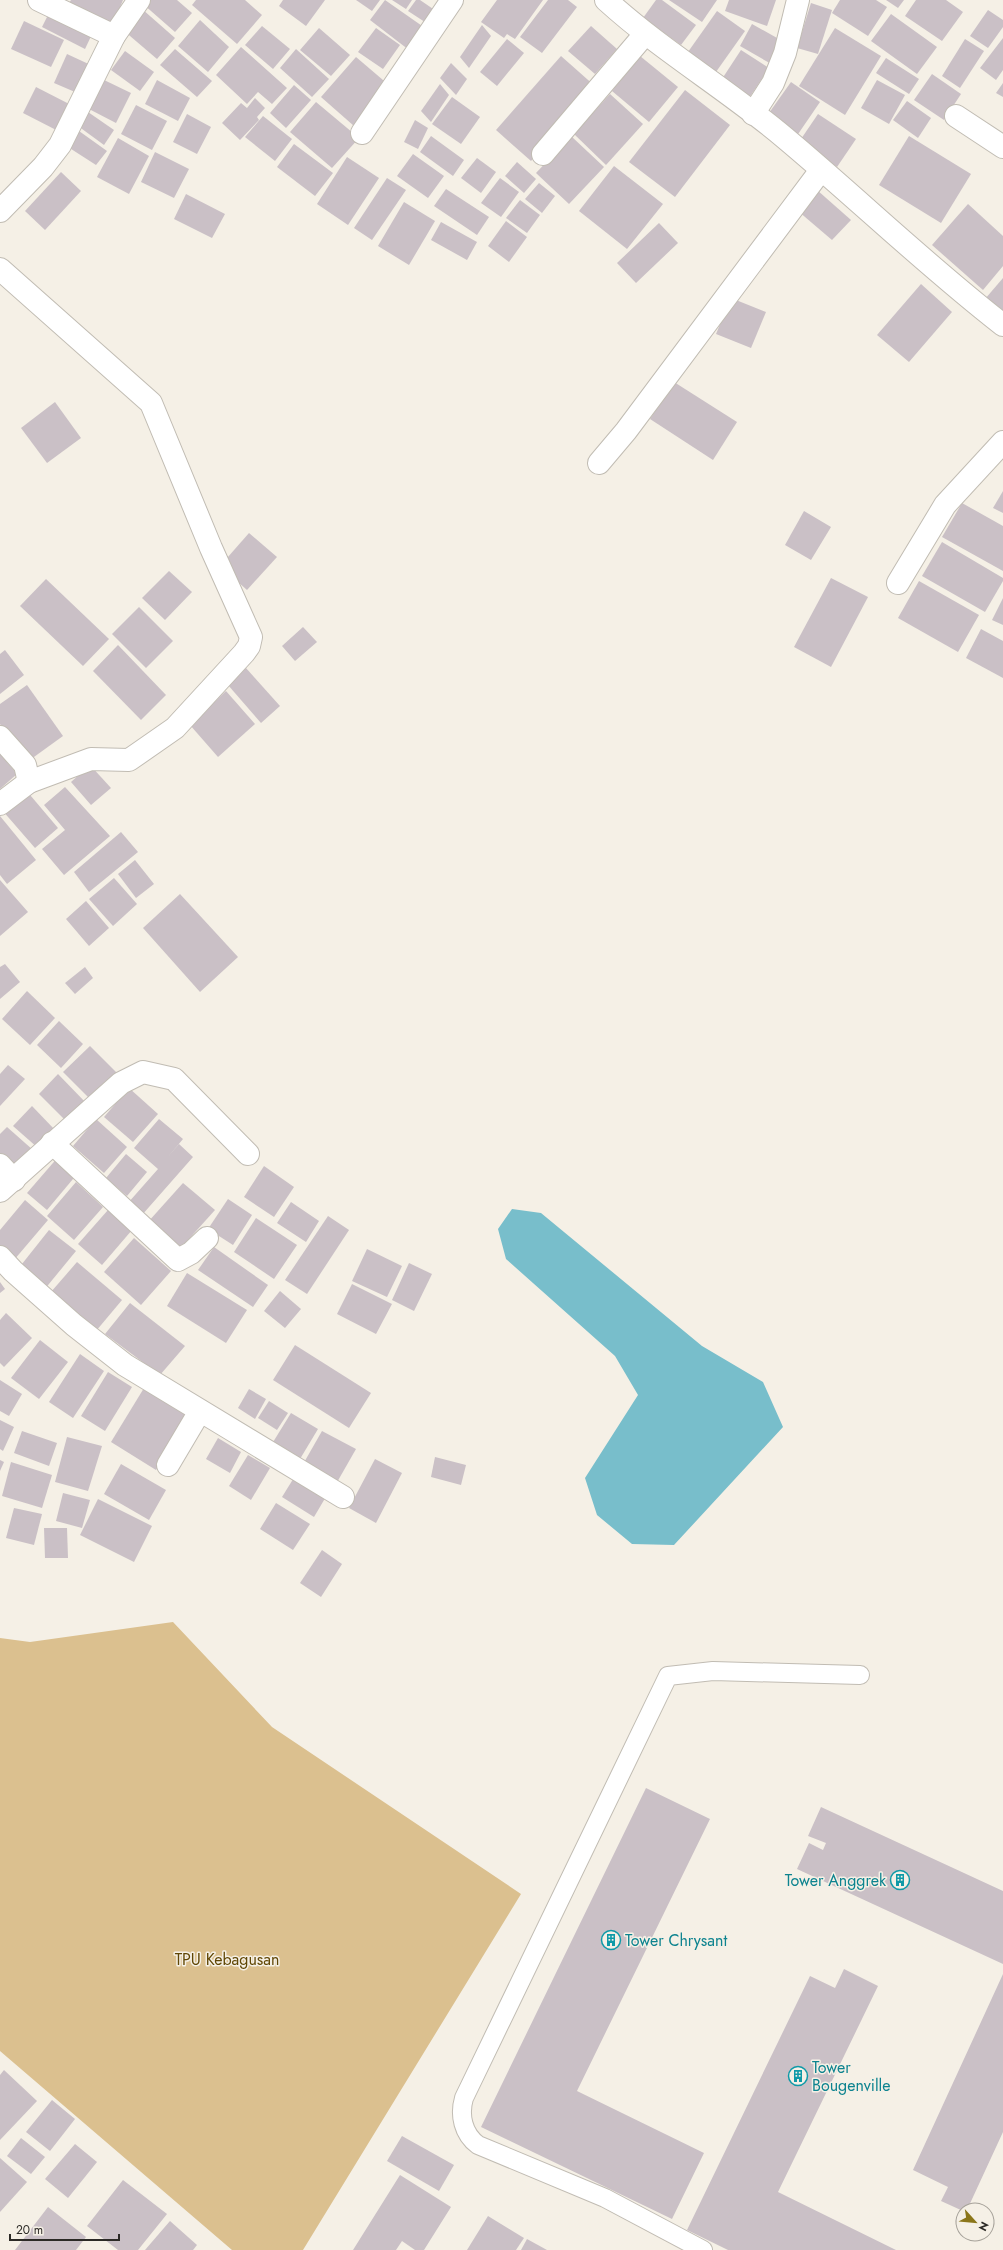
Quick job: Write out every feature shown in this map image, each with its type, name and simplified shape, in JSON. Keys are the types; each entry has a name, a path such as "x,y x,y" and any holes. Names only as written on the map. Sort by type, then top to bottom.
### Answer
{"street":[{"path":"39,0 114,36"},
{"path":"0,211 43,167 60,146 114,36 139,0"},
{"path":"362,133 452,0"},
{"path":"606,0 644,34 754,114 822,170 951,285 1003,325"},
{"path":"754,114 773,83 782,60 790,38 798,0"},
{"path":"543,154 644,34"},
{"path":"956,116 1003,147"},
{"path":"599,463 626,431 822,170"},
{"path":"0,269 151,403 211,548 251,637 249,646 244,653 175,728 129,760 91,759 29,782 0,804"},
{"path":"898,583 945,505 1003,442"},
{"path":"0,737 25,765 29,782"},
{"path":"5,1179 52,1143 121,1083 143,1072 174,1080 248,1154"},
{"path":"52,1143 178,1260 191,1253 206,1238"},
{"path":"0,1257 13,1271 74,1324 125,1365 343,1497"},
{"path":"168,1465 200,1411"}],"lane":[{"path":"703,2250 604,2198 478,2145 470,2139 462,2119 461,2109 467,2090 668,1676 713,1671 860,1675"}],"green space":[{"name":"TPU Kebagusan","path":"173,1622 272,1727 521,1894 303,2250 232,2250 0,2051 0,1638 30,1642"}],"water":[{"path":"512,1209 541,1213 702,1346 763,1382 783,1427 674,1545 632,1544 597,1515 585,1478 638,1395 615,1356 506,1259 498,1229"}],"building":[{"path":"71,0 123,0 113,24 68,5"},
{"path":"147,0 177,0 192,13 175,32 143,4"},
{"path":"196,0 245,0 262,15 237,44 192,5"},
{"path":"283,0 325,0 306,26 279,6"},
{"path":"356,0 380,0 372,11"},
{"path":"385,0 425,28 409,50 370,20"},
{"path":"392,0 412,0 406,9"},
{"path":"416,0 420,0 439,13 431,26 408,11"},
{"path":"497,0 543,0 515,39 507,34 504,38 481,22"},
{"path":"548,0 568,0 577,7 542,53 520,37"},
{"path":"656,0 662,0 696,25 681,45 643,18"},
{"path":"669,0 717,0 702,22"},
{"path":"729,0 776,0 767,26 725,11"},
{"path":"840,0 876,0 887,7 868,36 832,13"},
{"path":"886,0 904,0 898,8"},
{"path":"916,0 946,0 963,12 942,41 905,16"},
{"path":"811,3 832,10 818,54 797,48"},
{"path":"51,9 94,30 85,49 42,27"},
{"path":"142,9 175,38 157,59 123,30"},
{"path":"988,10 1003,20 1003,27 988,48 970,36"},
{"path":"717,11 745,31 711,79 683,59"},
{"path":"891,14 937,47 917,74 871,41"},
{"path":"200,20 229,47 208,72 178,46"},
{"path":"24,21 64,40 51,67 11,49"},
{"path":"752,24 786,43 773,65 740,46"},
{"path":"482,25 491,36 469,68 460,57"},
{"path":"262,26 290,49 273,69 245,45"},
{"path":"591,26 617,49 595,74 568,51"},
{"path":"319,28 350,55 331,76 300,50"},
{"path":"376,28 400,45 383,69 358,52"},
{"path":"835,28 881,56 845,115 799,86"},
{"path":"1003,38 1003,70 996,80 980,68"},
{"path":"507,39 524,53 497,86 480,72"},
{"path":"965,39 984,51 960,88 942,76"},
{"path":"241,47 287,88 272,104 258,92 247,104 216,75"},
{"path":"175,49 212,81 197,97 160,65"},
{"path":"296,49 329,79 312,97 280,68"},
{"path":"741,50 769,68 745,104 718,85"},
{"path":"125,51 154,72 140,91 111,70"},
{"path":"67,54 95,67 82,95 54,83"},
{"path":"561,56 596,87 531,161 496,130"},
{"path":"640,56 678,87 649,122 612,91"},
{"path":"356,57 390,86 354,126 321,97"},
{"path":"886,58 919,79 909,94 876,73"},
{"path":"451,63 467,79 456,95 440,78"},
{"path":"932,74 961,94 944,120 914,100"},
{"path":"102,79 131,93 116,123 87,108"},
{"path":"157,80 190,98 178,121 145,104"},
{"path":"877,80 905,95 889,124 861,108"},
{"path":"791,82 820,102 794,140 764,120"},
{"path":"1003,83 1003,97 996,93"},
{"path":"440,84 449,95 431,122 421,111"},
{"path":"294,85 311,100 286,128 270,113"},
{"path":"36,87 75,107 62,133 23,113"},
{"path":"685,90 730,125 675,197 629,162"},
{"path":"610,94 643,124 606,165 574,134"},
{"path":"452,97 480,117 461,144 432,124"},
{"path":"255,98 265,108 257,117 259,120 240,140 222,123 241,103 247,108"},
{"path":"907,101 931,118 918,138 893,120"},
{"path":"316,102 359,138 332,168 290,132"},
{"path":"136,105 167,121 152,150 121,134"},
{"path":"88,112 114,130 104,145 78,126"},
{"path":"187,114 211,127 197,154 173,142"},
{"path":"818,114 856,139 837,167 799,142"},
{"path":"263,116 292,139 275,161 245,137"},
{"path":"415,120 428,128 418,149 404,142"},
{"path":"79,131 107,151 96,165 68,147"},
{"path":"431,136 464,160 453,176 420,152"},
{"path":"571,136 604,167 569,204 536,173"},
{"path":"909,136 971,174 941,223 879,185"},
{"path":"118,138 149,156 129,194 97,177"},
{"path":"294,144 333,173 315,196 277,167"},
{"path":"155,152 189,169 174,198 141,182"},
{"path":"413,154 444,176 428,198 397,176"},
{"path":"347,157 379,178 348,225 317,204"},
{"path":"477,158 496,172 481,193 461,178"},
{"path":"517,162 536,179 524,193 505,176"},
{"path":"614,166 663,204 627,249 579,211"},
{"path":"61,172 81,191 45,230 25,211"},
{"path":"387,178 406,190 372,240 354,228"},
{"path":"500,178 519,192 501,217 481,203"},
{"path":"539,183 555,196 542,213 525,199"},
{"path":"446,189 489,217 477,235 434,206"},
{"path":"817,190 851,220 832,240 798,211"},
{"path":"186,194 225,214 212,238 174,219"},
{"path":"520,200 540,215 527,233 506,218"},
{"path":"404,202 435,221 409,265 378,246"},
{"path":"968,204 1003,236 1003,266 983,290 932,245"},
{"path":"506,221 527,237 509,262 488,246"},
{"path":"441,222 477,242 467,260 431,240"},
{"path":"659,223 678,243 636,283 617,263"},
{"path":"1003,278 1003,315 985,299"},
{"path":"921,284 952,312 909,362 877,335"},
{"path":"731,298 766,312 751,348 716,334"},
{"path":"674,382 737,422 713,460 650,419"},
{"path":"55,402 81,438 47,463 21,428"},
{"path":"1003,491 1003,513 993,508"},
{"path":"962,503 1003,526 1003,571 942,537"},
{"path":"804,511 831,527 811,560 785,545"},
{"path":"249,533 277,557 247,590 220,566"},
{"path":"942,542 1003,578 1003,581 985,612 922,576"},
{"path":"169,571 192,592 165,620 142,598"},
{"path":"831,578 868,597 831,667 794,647"},
{"path":"46,579 109,639 83,666 20,606"},
{"path":"919,581 979,615 958,652 898,618"},
{"path":"1003,598 1003,625 992,620"},
{"path":"139,607 173,641 146,668 112,634"},
{"path":"303,627 317,642 295,661 282,646"},
{"path":"981,629 1003,641 1003,678 966,658"},
{"path":"118,645 166,695 141,720 93,671"},
{"path":"5,650 24,675 0,694 0,654"},
{"path":"246,668 280,706 261,723 228,685"},
{"path":"27,685 63,736 27,762 0,724 0,704"},
{"path":"226,691 255,724 218,757 190,725"},
{"path":"0,754 17,774 0,789"},
{"path":"90,765 111,788 91,805 71,782"},
{"path":"65,787 110,836 64,875 42,849 65,830 44,805"},
{"path":"25,789 58,828 35,848 2,810"},
{"path":"0,816 36,860 7,884 0,875"},
{"path":"121,832 138,852 89,892 74,872"},
{"path":"135,860 154,884 136,898 118,874"},
{"path":"114,878 137,904 113,926 89,899"},
{"path":"0,880 28,912 0,936"},
{"path":"180,894 238,957 200,992 143,928"},
{"path":"86,901 109,928 89,946 66,919"},
{"path":"5,964 20,982 0,999 0,967"},
{"path":"85,967 93,978 75,994 65,983"},
{"path":"27,991 55,1018 30,1045 2,1019"},
{"path":"59,1021 83,1044 61,1068 37,1045"},
{"path":"90,1046 118,1074 91,1100 63,1072"},
{"path":"8,1065 25,1079 0,1106 0,1074"},
{"path":"58,1074 88,1105 69,1124 39,1094"},
{"path":"129,1088 158,1114 133,1142 104,1117"},
{"path":"32,1106 55,1130 38,1148 13,1126"},
{"path":"96,1119 127,1147 104,1173 73,1146"},
{"path":"159,1119 183,1139 167,1158 179,1144 193,1157 142,1215 128,1203 158,1169 134,1148"},
{"path":"7,1127 33,1150 17,1169 0,1153 0,1134"},
{"path":"126,1154 147,1172 127,1196 106,1178"},
{"path":"59,1156 78,1173 47,1210 27,1193"},
{"path":"264,1166 294,1187 274,1217 244,1197"},
{"path":"76,1182 103,1207 74,1240 47,1216"},
{"path":"183,1183 215,1210 179,1250 148,1222"},
{"path":"228,1199 252,1215 233,1245 208,1229"},
{"path":"25,1200 48,1220 14,1260 0,1248 0,1230"},
{"path":"291,1202 319,1221 306,1242 277,1223"},
{"path":"108,1210 132,1230 102,1265 78,1244"},
{"path":"328,1216 349,1230 307,1294 285,1280"},
{"path":"256,1218 297,1245 274,1279 234,1252"},
{"path":"49,1230 76,1251 44,1290 18,1269"},
{"path":"134,1238 171,1271 141,1305 104,1272"},
{"path":"214,1247 268,1285 253,1307 198,1270"},
{"path":"367,1249 402,1266 387,1297 352,1281"},
{"path":"77,1262 122,1300 96,1331 51,1292"},
{"path":"409,1263 432,1274 414,1311 392,1300"},
{"path":"187,1273 247,1310 226,1343 167,1306"},
{"path":"0,1282 5,1289 0,1293"},
{"path":"352,1284 392,1304 376,1334 337,1314"},
{"path":"280,1291 301,1309 285,1328 264,1311"},
{"path":"130,1303 185,1346 160,1375 105,1334"},
{"path":"6,1313 32,1338 4,1367 0,1363 0,1320"},
{"path":"40,1340 68,1362 39,1399 11,1378"},
{"path":"295,1345 371,1393 349,1428 273,1380"},
{"path":"80,1354 104,1371 73,1418 49,1402"},
{"path":"108,1372 132,1387 105,1431 81,1416"},
{"path":"0,1380 22,1394 9,1416 0,1411"},
{"path":"144,1388 189,1416 156,1470 111,1442"},
{"path":"249,1389 266,1399 255,1419 238,1408"},
{"path":"269,1401 288,1413 277,1430 258,1418"},
{"path":"291,1413 318,1429 297,1464 270,1447"},
{"path":"0,1420 14,1427 3,1451 0,1449"},
{"path":"22,1431 57,1443 49,1466 14,1453"},
{"path":"322,1431 356,1449 336,1484 302,1466"},
{"path":"67,1437 102,1446 88,1491 55,1482"},
{"path":"218,1438 241,1452 230,1473 206,1459"},
{"path":"248,1455 270,1468 251,1500 229,1486"},
{"path":"435,1457 466,1465 461,1485 431,1477"},
{"path":"375,1459 402,1473 376,1523 349,1508"},
{"path":"0,1460 4,1462 0,1471"},
{"path":"11,1462 52,1475 42,1508 2,1496"},
{"path":"121,1464 166,1490 149,1520 104,1494"},
{"path":"295,1476 327,1495 314,1517 282,1497"},
{"path":"63,1493 90,1500 82,1528 56,1521"},
{"path":"98,1499 152,1526 134,1562 80,1535"},
{"path":"276,1503 310,1524 293,1550 260,1529"},
{"path":"14,1508 42,1514 34,1545 6,1538"},
{"path":"44,1528 67,1528 68,1558 45,1558"},
{"path":"322,1550 342,1564 321,1597 300,1583"},
{"name":"Tower Chrysant","path":"646,1788 710,1819 577,2091 704,2153 672,2219 481,2127"},
{"name":"Tower Anggrek","path":"821,1807 1003,1891 1003,1964 797,1869 809,1843 823,1850 826,1843 808,1836"},
{"name":"Tower Bougenville","path":"844,1969 878,1986 778,2192 896,2250 728,2250 687,2230 810,1976 835,1988"},
{"path":"1003,1974 1003,2132 971,2202 955,2202 955,2207 941,2201 948,2187 913,2170"},
{"path":"4,2070 37,2101 0,2140 0,2075"},
{"path":"52,2100 75,2119 50,2151 26,2132"},
{"path":"402,2136 454,2165 439,2191 387,2161"},
{"path":"21,2138 45,2157 31,2174 7,2156"},
{"path":"75,2144 97,2162 68,2198 45,2179"},
{"path":"0,2158 27,2182 0,2212"},
{"path":"400,2175 451,2207 424,2250 415,2250 402,2241 396,2250 353,2250"},
{"path":"123,2180 167,2214 138,2250 118,2250 87,2226"},
{"path":"48,2207 86,2237 76,2250 15,2250"},
{"path":"488,2216 524,2238 516,2250 467,2250"},
{"path":"170,2221 197,2245 193,2250 145,2250"},
{"path":"527,2239 547,2250 521,2250"}],"place":[{"name":"Tower Anggrek","path":"900,1880"},
{"name":"Tower Chrysant","path":"611,1940"},
{"name":"Tower Bougenville","path":"798,2076"}]}
